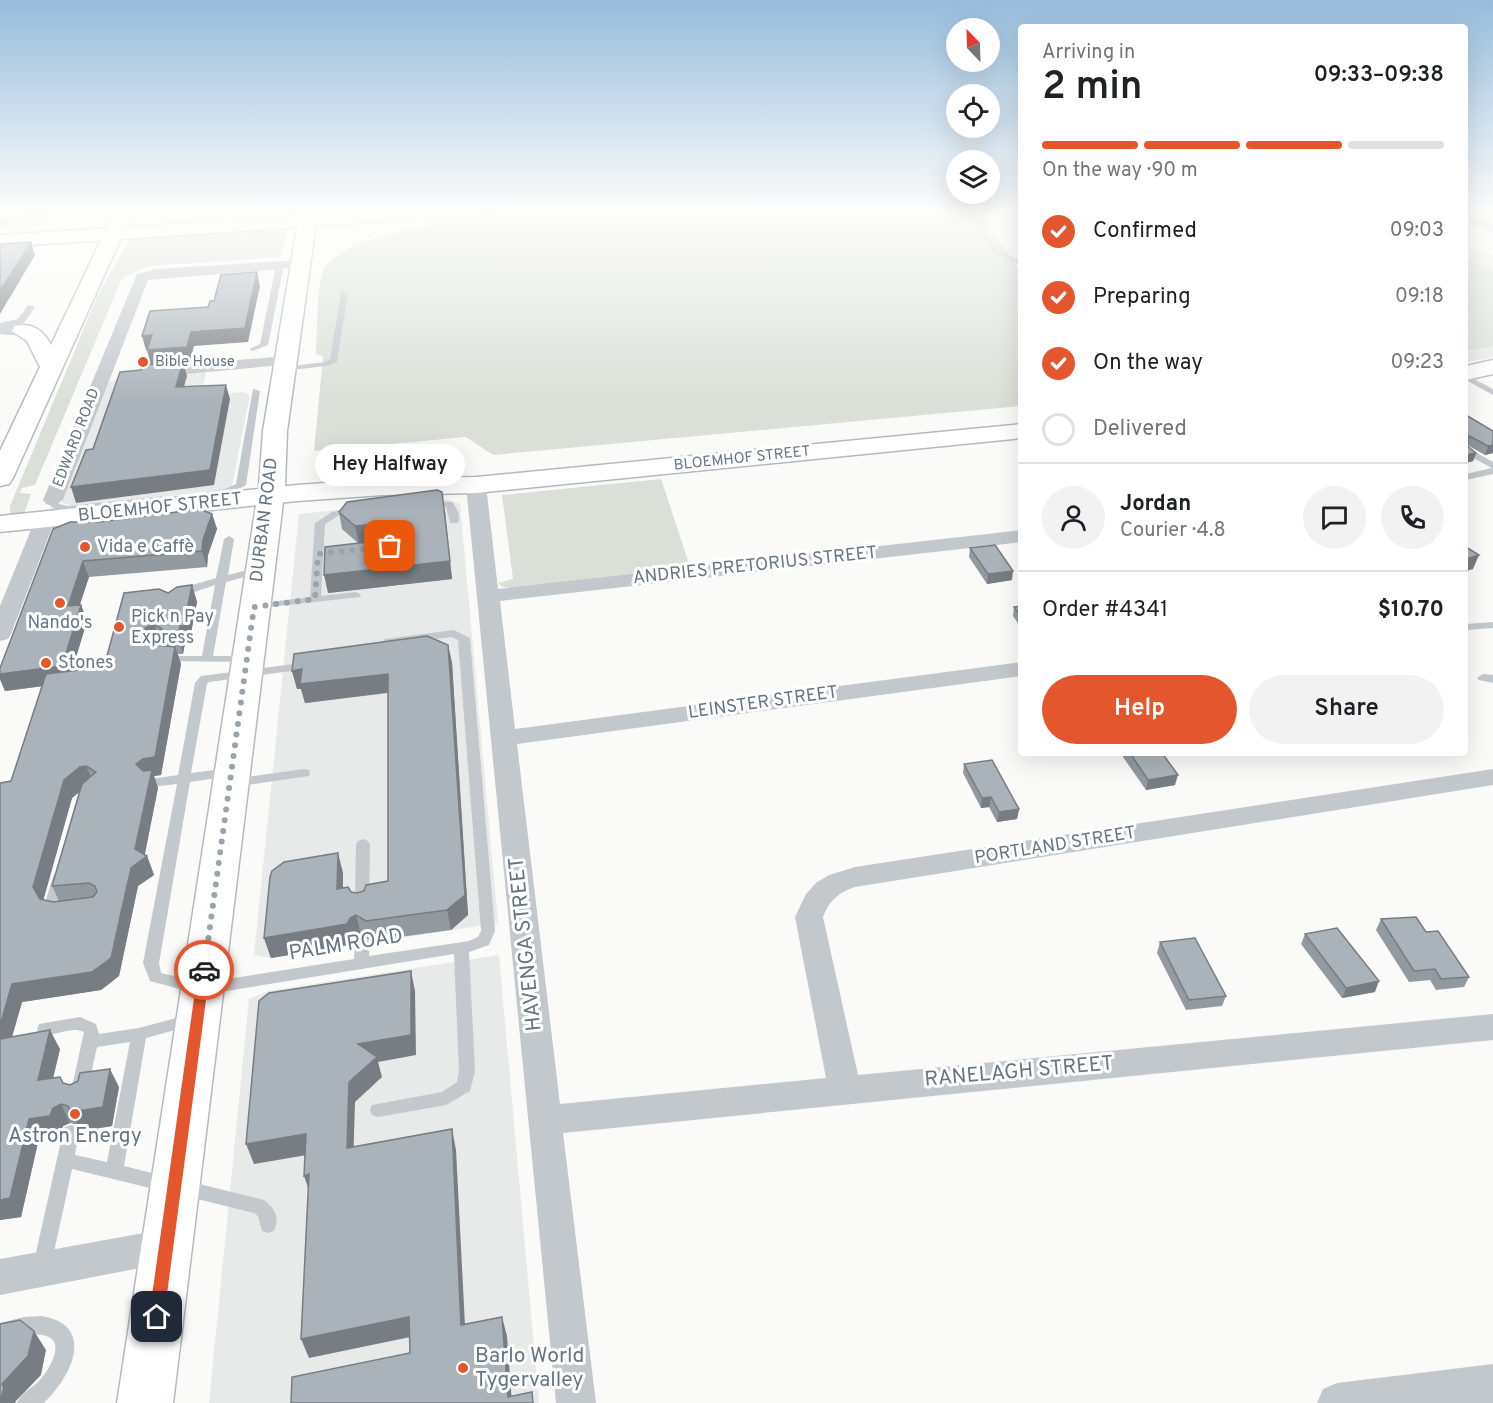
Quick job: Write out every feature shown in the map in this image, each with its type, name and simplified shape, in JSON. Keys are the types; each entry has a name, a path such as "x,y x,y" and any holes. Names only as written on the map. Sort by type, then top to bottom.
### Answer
{"main road":[{"path":"0,478 95,274"},
{"name":"DURBAN ROAD","path":"145,1403 269,502 275,431 298,274"},
{"path":"22,326 36,337 52,368"},
{"path":"1468,374 1493,368"},
{"name":"BLOEMHOF STREET","path":"0,524 46,516 269,502 470,485 1018,431"},
{"name":"BLOEMHOF STREET","path":"0,534 46,516"}],"street":[{"name":"EDWARD ROAD","path":"0,633 140,279 152,274"},
{"path":"0,327 22,326"},
{"path":"100,376 285,365"},
{"name":"HAVENGA STREET","path":"470,485 489,596 576,1403"},
{"name":"ANDRIES PRETORIUS STREET","path":"489,596 1018,536"},
{"name":"LEINSTER STREET","path":"504,738 1018,670"},
{"name":"PORTLAND STREET","path":"845,1089 809,917 819,896 834,884 855,877 1493,777"},
{"name":"RANELAGH STREET","path":"545,1120 1493,1027"},
{"path":"0,1277 166,1246"},
{"path":"1337,1403 1493,1384"}],"lane":[{"path":"253,349 264,345 278,274"},
{"path":"285,365 327,364 334,360 344,294"},
{"path":"22,326 31,307"},
{"path":"1468,376 1493,392"},
{"name":"EDWARD ROAD","path":"46,516 55,506 68,508 223,493 237,488 241,485 256,391"},
{"path":"1468,451 1493,469"},
{"path":"1468,476 1493,469"},
{"path":"412,505 449,504 453,509 454,520"},
{"path":"315,599 323,554 320,522 341,513 365,510"},
{"path":"207,659 229,539"},
{"path":"172,605 176,597 184,591 259,570"},
{"path":"254,607 356,595"},
{"path":"1468,627 1493,625"},
{"name":"PALM ROAD","path":"200,1003 361,964 478,945 488,936 463,636 454,633 394,640 385,643 375,655 366,658 246,666"},
{"path":"159,646 159,657 164,659 207,659 246,666"},
{"path":"200,1003 160,980 150,968 201,683 246,666"},
{"path":"151,783 185,778 230,778 304,773"},
{"path":"362,906 363,844"},
{"path":"63,863 51,906 57,913 73,912"},
{"path":"361,964 362,943"},
{"path":"378,1110 446,1098 464,1086 467,1071 461,948"},
{"path":"90,1042 139,1034 200,1003"},
{"path":"45,1029 86,1025 92,1032 79,1094"},
{"path":"114,1172 139,1034"},
{"path":"41,1270 71,1132"},
{"path":"65,1160 258,1206 267,1212 268,1225"},
{"path":"0,1332 36,1325 48,1326 57,1331 63,1339 64,1361 58,1376 47,1389 27,1403"}],"shaded area":[{"path":"110,274 130,274 122,278 35,485 22,488 20,493 31,494 24,514 10,518 10,506 97,297"},
{"path":"322,274 1018,274 1018,406 493,455 466,437 314,451 323,356 316,354"},
{"path":"1468,274 1493,274 1493,357 1468,362"},
{"path":"1468,274 1493,274 1493,346 1468,351"},
{"path":"204,372 206,374 201,396 243,392 250,395 232,486 221,491 74,506 62,503 108,382 119,378"},
{"path":"661,479 690,567 512,588 503,587 498,583 513,579 502,495"},
{"path":"446,499 460,504 498,923 271,958 254,955 299,514"},
{"path":"499,955 539,1403 209,1403 249,999 268,991"}],"building":[{"path":"0,274 10,274 0,291"},
{"path":"256,274 245,328 191,332 187,347 147,350 152,335 142,336 150,311 208,307 210,301 214,301 221,275"},
{"path":"183,362 176,387 226,385 210,470 71,487 86,450 93,449 120,372 141,370 142,365"},
{"path":"1468,416 1493,431 1493,445 1488,446 1469,436 1468,441"},
{"path":"1468,447 1476,453 1468,455"},
{"path":"437,490 442,492 450,561 324,575 325,547 377,541 369,536 387,534 394,529 386,523 355,526 339,512 347,502"},
{"path":"200,509 212,514 203,540 202,551 83,561 68,606 81,605 62,666 0,674 0,668 53,529 70,522 99,522"},
{"path":"995,545 1013,571 988,574 970,548"},
{"path":"1468,548 1479,555 1468,558"},
{"path":"192,585 184,626 180,626 178,637 162,637 162,629 154,624 145,628 148,644 175,647 155,757 143,759 136,764 143,771 152,770 135,849 147,856 131,868 111,958 92,972 12,984 0,1026 0,783 11,781 46,674 104,667 124,593 159,589 168,593 177,587","holes":["86,766 96,772 82,784 52,886 89,883 95,886 97,892 93,897 53,902 40,899 33,887 64,780 80,767"]},
{"path":"427,636 448,645 465,895 447,910 366,921 356,915 350,918 347,924 264,938 270,877 272,871 284,862 338,853 337,889 348,887 351,892 357,893 364,891 366,885 388,881 388,674 300,684 302,669 292,671 294,654"},
{"path":"1132,756 1164,756 1178,775 1148,780"},
{"path":"992,760 1019,809 999,812 991,797 982,798 964,764"},
{"path":"1416,917 1426,932 1438,931 1469,977 1441,979 1435,969 1414,971 1381,919"},
{"path":"1337,928 1379,981 1346,988 1305,934"},
{"path":"1195,938 1226,996 1189,1000 1160,942"},
{"path":"411,971 411,1035 358,1044 377,1057 349,1082 347,1148 452,1129 461,1325 502,1317 508,1397 532,1392 533,1403 291,1403 292,1377 410,1353 409,1317 301,1339 309,1174 304,1176 306,1134 246,1144 259,1001 269,993"},
{"path":"50,1030 38,1080 60,1077 63,1083 70,1085 78,1081 80,1073 110,1069 103,1107 71,1112 68,1106 61,1104 53,1108 50,1116 29,1119 10,1198 0,1200 0,1039"},
{"path":"20,1320 34,1331 28,1356 2,1384 4,1387 0,1403 0,1324"}],"way so far":[{"path":"204,970 254,607 315,599 318,554 390,546"}],"place":[{"name":"Bible House","path":"143,362"},
{"name":"Hey Halfway","path":"390,546"},
{"name":"Vida e Caffè","path":"85,547"},
{"name":"Nando's","path":"60,603"},
{"name":"Pick n Pay Express","path":"119,627"},
{"name":"Stones","path":"46,663"},
{"name":"Astron Energy","path":"75,1114"},
{"name":"Barlo World Tygervalley","path":"463,1368"}],"route":[{"path":"157,1317 204,970"}]}
